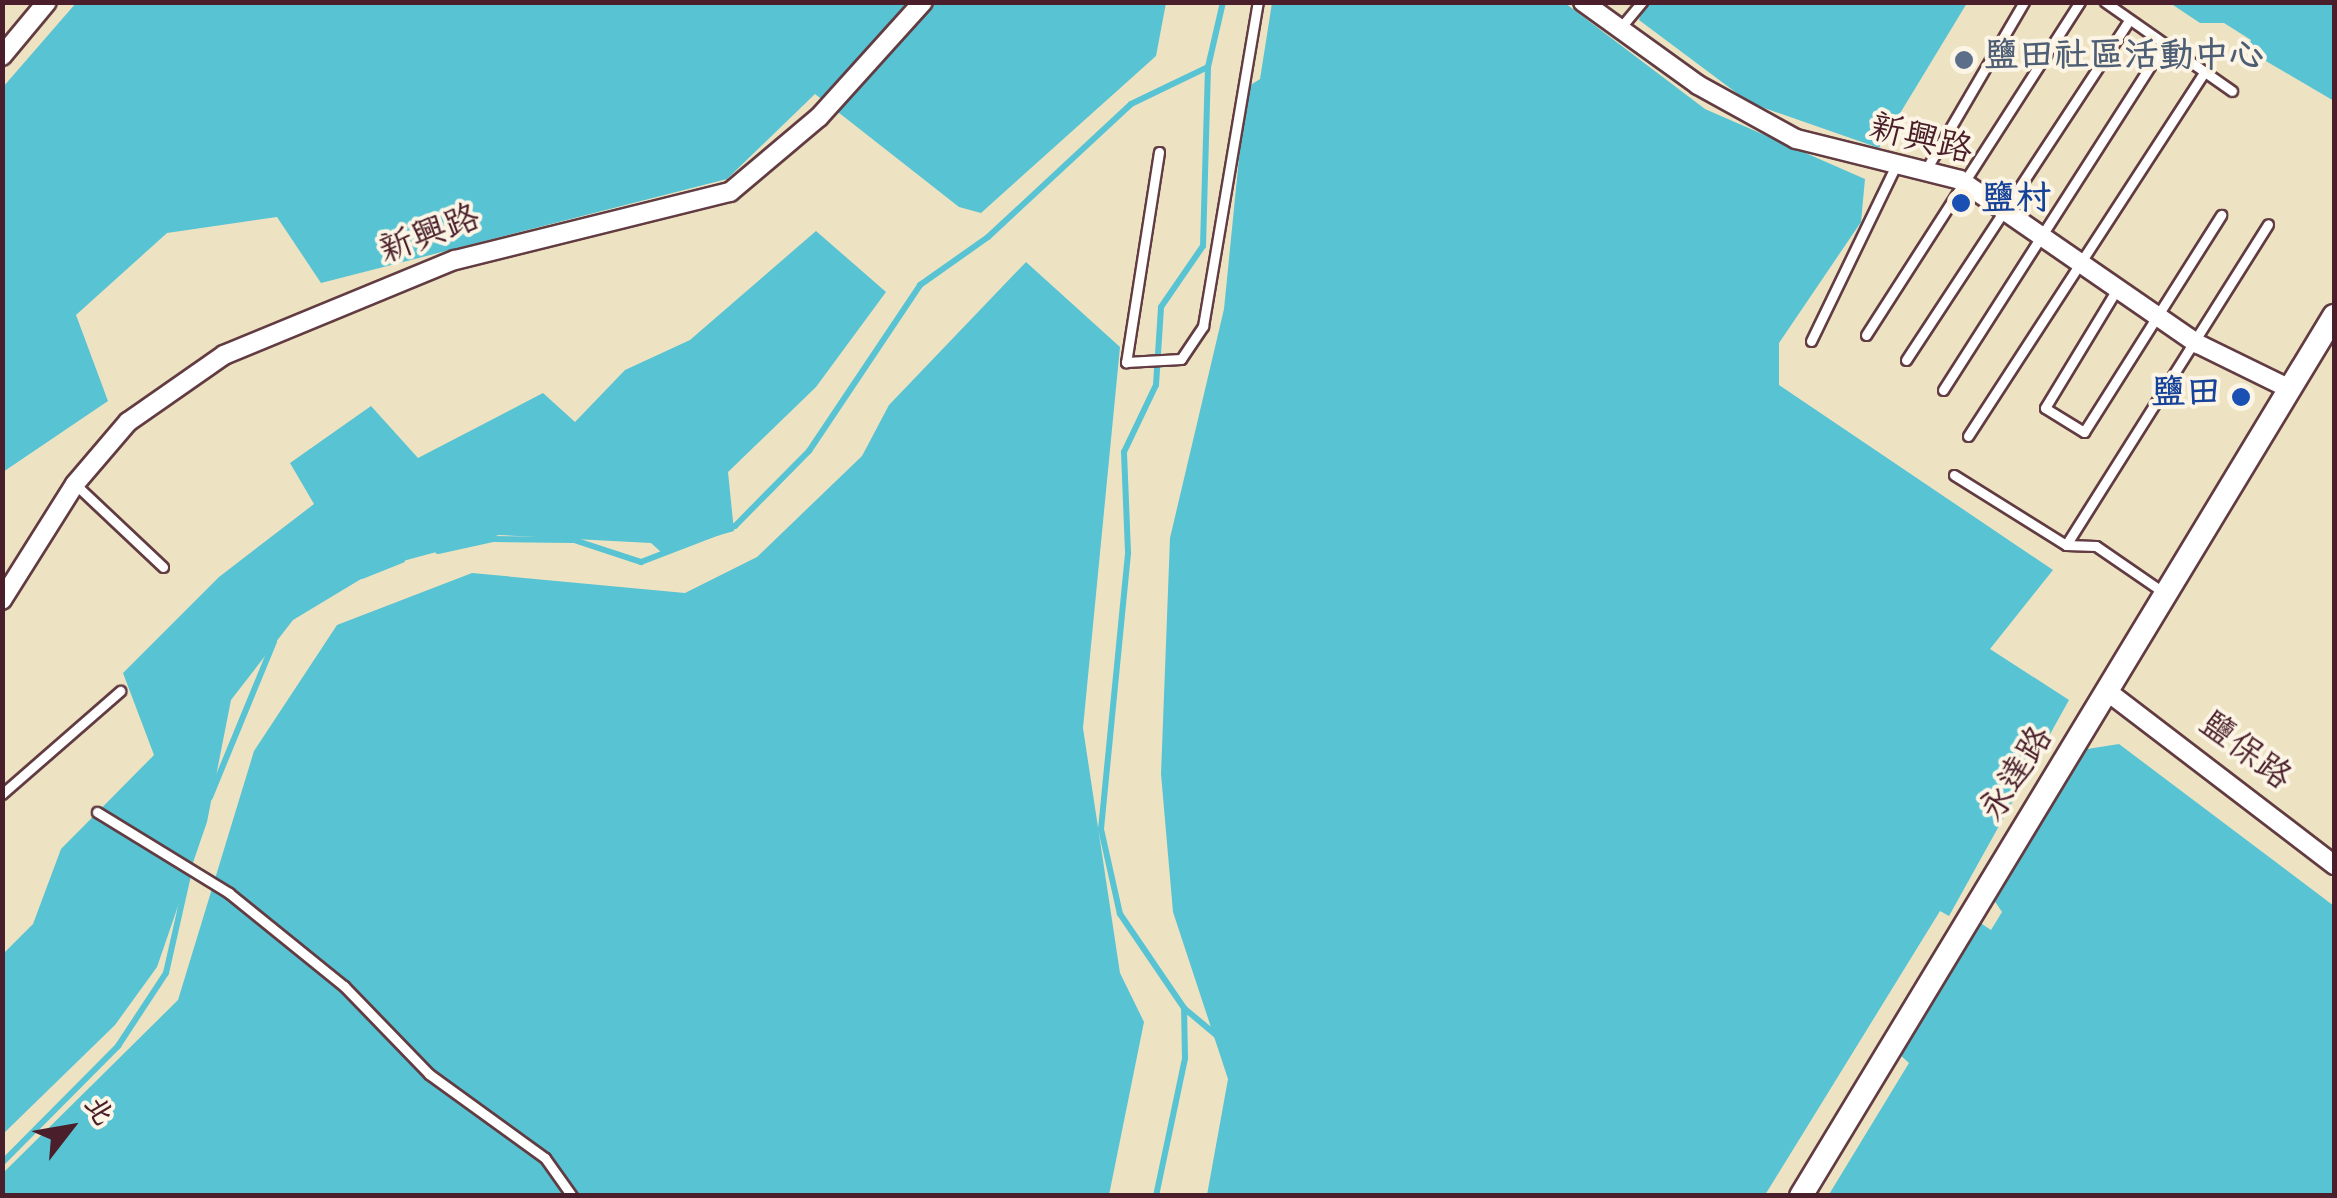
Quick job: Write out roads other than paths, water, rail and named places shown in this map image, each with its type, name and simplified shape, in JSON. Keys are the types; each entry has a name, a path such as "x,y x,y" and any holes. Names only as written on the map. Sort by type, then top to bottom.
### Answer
{"street":[{"path":"2,56 47,2"},
{"name":"新興路","path":"2,600 75,484 128,422 265,336 525,237 730,192 819,117 923,2"},
{"name":"新興路","path":"1583,2 1742,113 1847,159 1965,182 2198,344 2288,388"},
{"name":"永達路","path":"1801,1196 2112,695 2164,592 2334,316"},
{"name":"鹽保路","path":"2112,695 2334,865"}],"lane":[{"path":"1160,152 1126,362 1181,359 1212,293 1258,2"},
{"path":"1620,27 1642,2"},
{"path":"1924,173 2024,2"},
{"path":"1866,335 2080,2"},
{"path":"2105,2 2232,91"},
{"path":"1906,360 2129,20"},
{"path":"1943,390 2164,44"},
{"path":"1968,436 2204,73"},
{"path":"1811,340 1895,167"},
{"path":"2118,289 2046,408 2084,432 2221,216"},
{"path":"2066,545 2198,344 2268,224"},
{"path":"1954,475 2066,545 2096,546 2164,592"},
{"path":"75,484 163,567"},
{"path":"2,794 120,692"},
{"path":"97,812 230,893 344,986 428,1074 545,1158 572,1196"}],"water":[{"path":"76,3 1166,3 1156,56 981,213 959,207 815,94 727,179 321,283 277,217 167,233 76,315 108,401 3,472 3,87"},
{"path":"1272,3 1565,3 1705,109 1865,179 1861,222 1779,343 1779,385 2053,570 1990,649 2069,700 1949,916 1940,911 1765,1195 1207,1195 1228,1079 1173,912 1161,774 1170,538 1224,309 1246,88 1260,79"},
{"path":"1644,3 1967,3 1879,148 1750,103 1639,20"},
{"path":"2170,3 2334,3 2334,101 2247,50 2251,40 2224,23 2200,23"},
{"path":"816,231 886,292 816,387 728,472 734,531 661,552 651,543 499,535 381,567 293,620 231,700 207,822 157,967 115,1025 3,1134 3,954 33,924 61,849 154,755 123,673 219,577 314,504 290,463 371,406 418,458 543,393 575,422 625,370 690,340"},
{"path":"1026,262 1120,347 1083,728 1120,973 1144,1022 1109,1195 3,1196 3,1173 178,1000 254,751 337,625 472,573 685,593 757,557 862,456 889,405"},
{"path":"2119,744 2334,906 2334,1195 1828,1196 1909,1063 1898,1053 1979,922 1991,930 2002,912 1994,900 2087,749"}],"waterway":[{"path":"1156,1196 1185,1058 1184,1008 1120,914 1101,829 1128,552 1124,452 1156,385 1161,307 1203,246 1208,67 1223,2"},
{"path":"438,551 493,539 574,540 641,562 735,526 809,451 920,285 988,237 1131,104 1208,67"},
{"path":"362,576 402,560"},
{"path":"210,797 274,642"},
{"path":"2,1163 118,1046 166,973 189,871"},
{"path":"1185,1009 1221,1039"}],"place":[{"name":"鹽田社區活動中心","path":"1964,60"},
{"name":"鹽村","path":"1961,203"},
{"name":"鹽田","path":"2241,397"}]}
